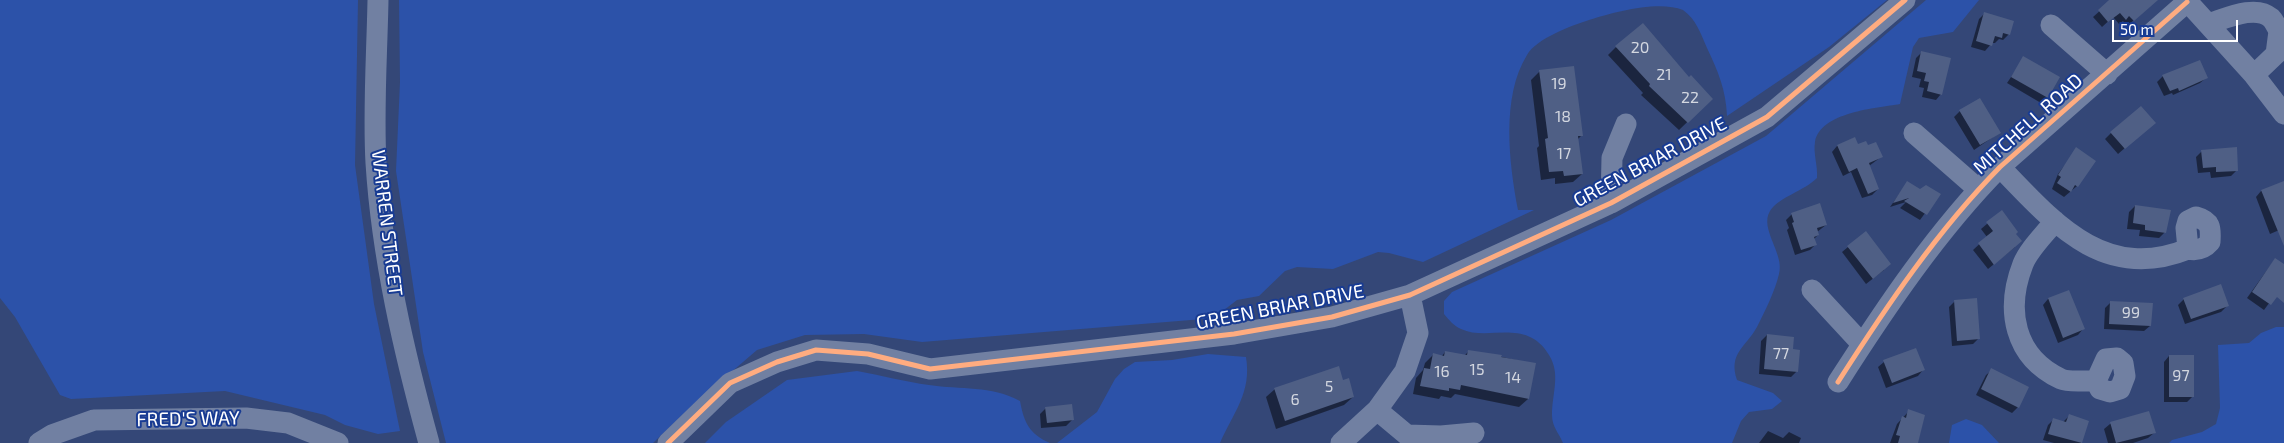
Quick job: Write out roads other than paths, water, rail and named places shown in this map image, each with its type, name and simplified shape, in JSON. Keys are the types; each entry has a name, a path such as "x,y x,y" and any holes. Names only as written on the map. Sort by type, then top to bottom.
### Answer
{"street":[{"name":"WARREN STREET","path":"378,0 376,163 388,262 410,374 429,443"},
{"name":"GREEN BRIAR DRIVE","path":"668,443 730,383 777,362 816,350 868,354 930,368 946,367 1234,334 1332,317 1410,296 1611,203 1766,117 1905,0"},
{"name":"MITCHELL ROAD","path":"1838,382 1862,344 1940,236 1978,189 2000,167 2186,1 2254,75 2284,114"},
{"path":"2208,24 2258,12 2271,18 2279,32 2276,54 2254,75"},
{"name":"MITCHELL ROAD","path":"2051,25 2106,74"},
{"path":"1611,203 1612,158 1626,124"},
{"name":"MITCHELL ROAD","path":"1914,133 1978,189"},
{"name":"MITCHELL ROAD","path":"2000,167 2055,221 2080,240 2112,256 2141,260 2168,257 2188,249"},
{"path":"2055,221 2024,262 2021,271 2016,288 2015,314 2018,335 2030,356 2062,380 2096,381"},
{"path":"1812,290 1862,344"},
{"path":"1341,443 1377,410 1405,371 1418,333 1410,296"},
{"path":"1377,410 1407,435 1441,436 1474,433"},
{"name":"FRED'S WAY","path":"39,443 52,435 94,420 246,418 288,423 338,443"}]}
